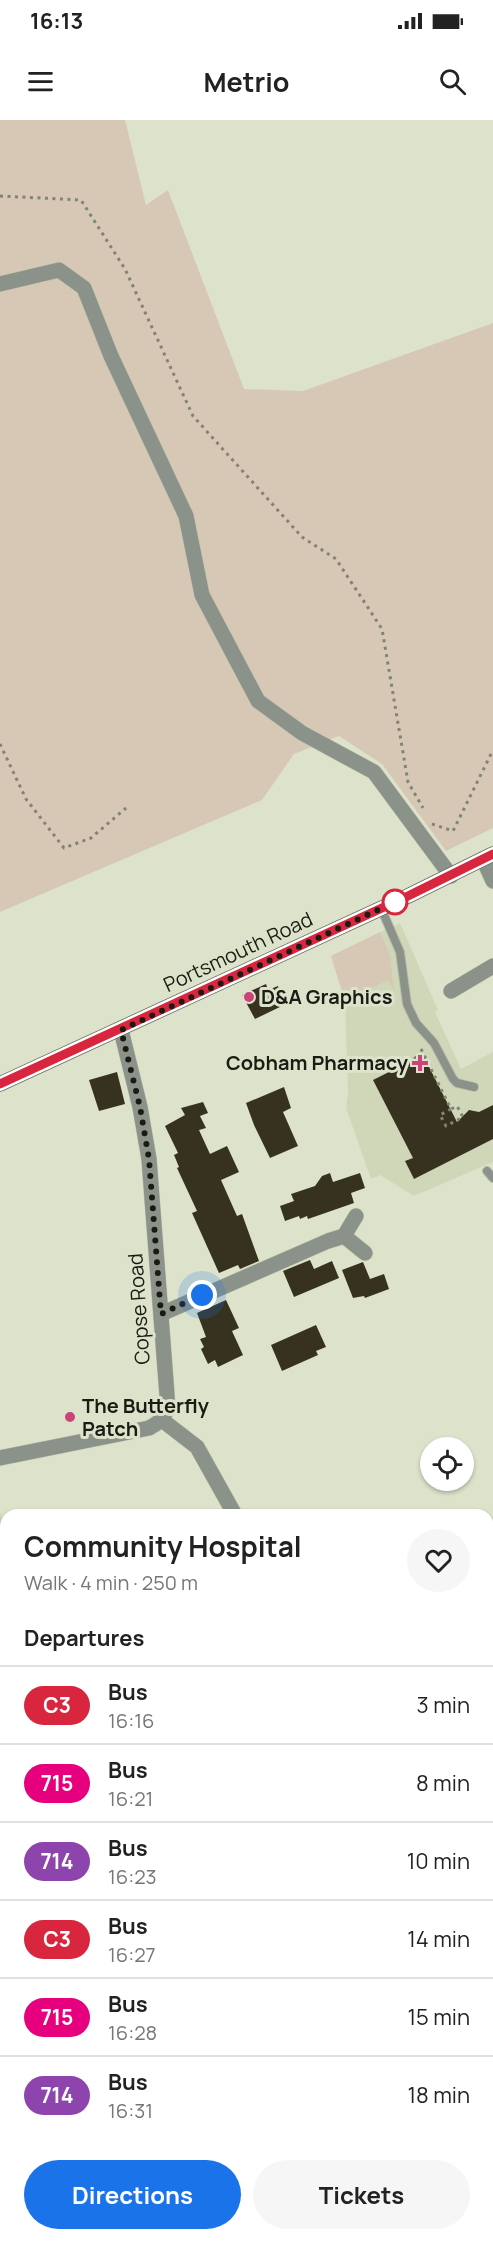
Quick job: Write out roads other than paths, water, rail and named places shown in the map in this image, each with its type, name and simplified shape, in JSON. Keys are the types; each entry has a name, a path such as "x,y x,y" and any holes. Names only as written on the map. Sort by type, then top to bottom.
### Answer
{"main road":[{"name":"Portsmouth Road","path":"0,1084 121,1030 488,857"}],"street":[{"path":"0,284 59,270 84,288 111,356 186,516 201,595 258,701 302,733 374,772 451,876"},
{"path":"488,857 493,881"},
{"path":"451,991 493,966"},
{"name":"Copse Road","path":"121,1030 140,1107 149,1159 168,1406 162,1420"},
{"path":"161,1314 344,1236 356,1216"},
{"path":"344,1236 365,1253"},
{"path":"0,1458 149,1428 162,1420 197,1447 232,1509"}],"lane":[{"path":"381,908 399,945 407,1004 416,1023 434,1043 453,1079 457,1083 474,1087"}],"place":[{"name":"D&A Graphics","path":"249,997"},
{"name":"Cobham Pharmacy","path":"420,1063"},
{"name":"The Butterfly Patch","path":"70,1417"}]}
